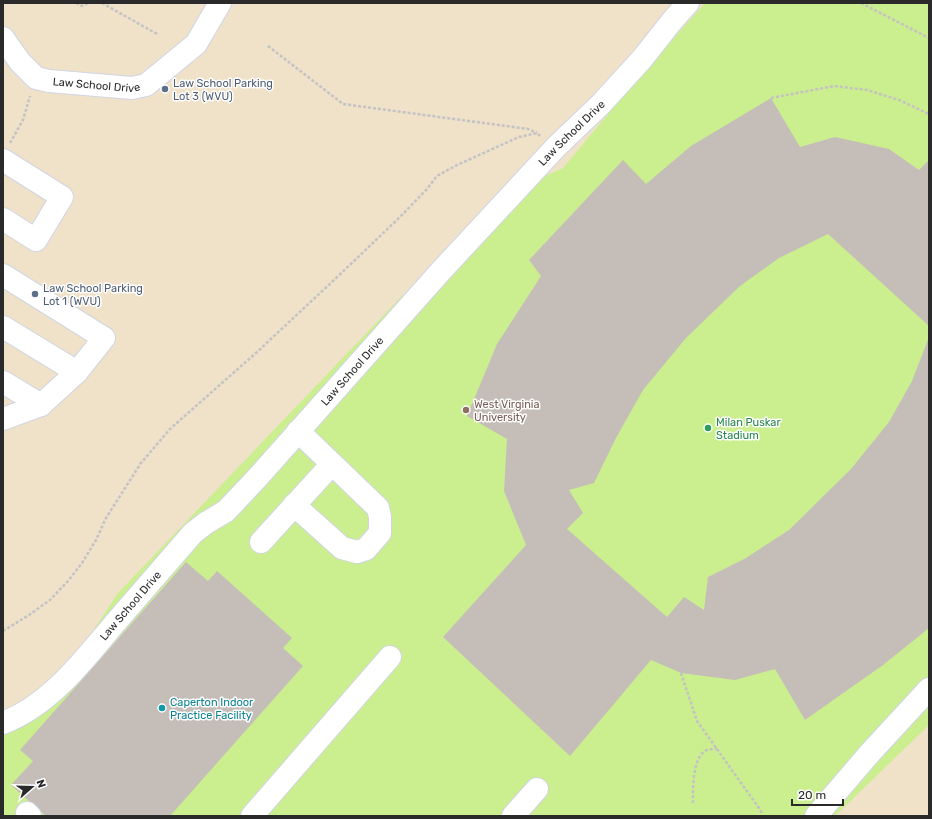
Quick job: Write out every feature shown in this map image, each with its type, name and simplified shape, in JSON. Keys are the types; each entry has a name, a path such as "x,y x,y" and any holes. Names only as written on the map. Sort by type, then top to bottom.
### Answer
{"street":[{"name":"Law School Drive","path":"36,78 49,81 132,88 146,85 196,44 220,3"},
{"name":"Law School Drive","path":"3,723 17,718 44,699 74,671 193,534 226,511 440,272 556,147 601,104 642,59 672,20 688,3"},
{"path":"3,38 11,64 36,78"},
{"path":"3,219 36,240 62,197 5,154"},
{"path":"3,275 104,338 77,372 41,405 3,419"},
{"path":"3,327 77,372"},
{"path":"3,382 41,405"},
{"path":"294,505 342,548 357,552 366,549 380,533 380,517 378,508 298,431"},
{"path":"261,542 332,464"},
{"path":"252,816 390,658"},
{"path":"816,816 870,753 929,689"},
{"path":"513,816 537,789"}],"path":[{"path":"76,3 82,6 88,3"},
{"path":"102,3 157,34"},
{"path":"861,3 929,38"},
{"path":"268,46 342,104 528,129 537,133 556,147"},
{"path":"5,154 23,120 36,78"},
{"path":"771,98 834,86 867,90 899,100 929,114"},
{"path":"3,630 29,615 50,600 68,581 82,563 96,540 106,518 140,463 170,429 257,352 334,280 400,217 427,189 437,176 457,165 519,137 537,133"},
{"path":"681,673 697,721 761,811 761,816"},
{"path":"693,803 695,769 700,757 706,750 717,748"}],"shaded area":[{"name":"West Virginia University","path":"3,3 929,3 929,816 3,816"}],"green space":[{"name":"West Virginia University","path":"705,3 929,3 929,725 835,816 3,816 3,720 63,676 118,593 401,297 534,181 563,168 644,71"}],"building":[{"name":"Milan Puskar Stadium","path":"771,98 800,147 835,137 889,149 919,170 929,160 929,326 828,234 779,258 740,286 686,338 643,390 616,438 594,483 569,490 583,513 567,529 667,617 684,597 704,610 708,577 746,558 789,530 851,469 889,422 912,381 929,337 929,628 883,665 805,720 775,669 735,680 681,673 651,660 570,756 443,637 526,545 504,491 507,439 467,416 497,344 541,276 529,260 623,160 646,184 691,146"},
{"name":"Caperton Indoor Practice Facility","path":"186,562 208,581 217,571 292,638 283,648 303,666 170,816 46,816 11,785 33,761 20,750"}],"place":[{"name":"Law School Parking Lot 3 (WVU)","path":"165,89"},
{"name":"Law School Parking Lot 1 (WVU)","path":"35,294"},
{"name":"West Virginia University","path":"466,410"},
{"name":"Milan Puskar Stadium","path":"708,428"},
{"name":"Caperton Indoor Practice Facility","path":"162,708"}]}
